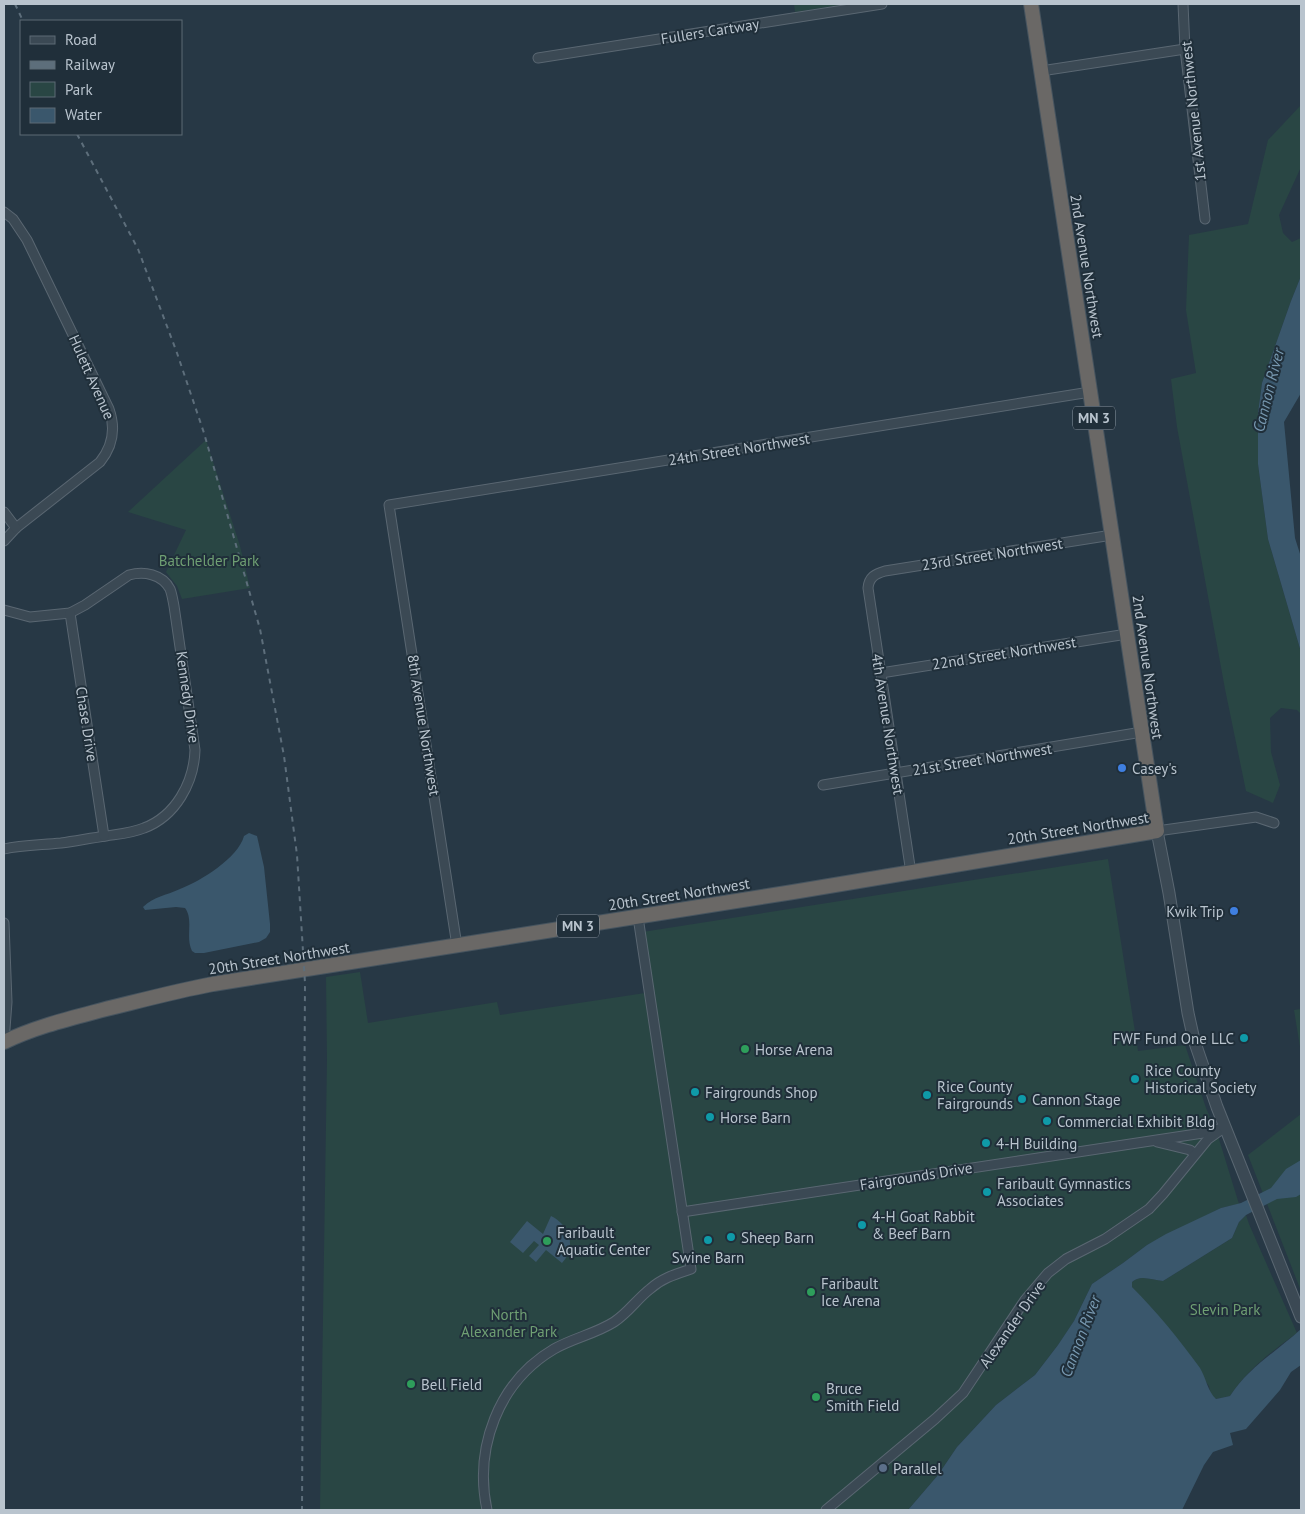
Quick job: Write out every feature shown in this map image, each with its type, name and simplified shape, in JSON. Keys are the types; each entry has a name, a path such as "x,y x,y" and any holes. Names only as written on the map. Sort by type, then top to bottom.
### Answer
{"highway":[{"name":"2nd Avenue Northwest","path":"1031,4 1157,832"},
{"name":"20th Street Northwest","path":"4,1043 24,1032 57,1022 196,988 1157,832"}],"street":[{"name":"Fullers Cartway","path":"538,58 882,4"},
{"name":"1st Avenue Northwest","path":"1183,4 1184,49 1205,219"},
{"path":"1042,71 1184,49"},
{"name":"Hulett Avenue","path":"4,212 13,219 27,240 109,409 114,427 106,455 100,462 16,528 4,541"},
{"name":"24th Street Northwest","path":"389,505 1090,392"},
{"name":"8th Avenue Northwest","path":"389,505 457,946"},
{"path":"4,512 16,528"},
{"name":"23rd Street Northwest","path":"873,576 885,571 1112,535"},
{"name":"Kennedy Drive","path":"4,610 30,617 70,612 85,605 120,579 138,572 154,575 164,582 170,589 176,615 196,750 191,776 179,800 158,821 145,828 131,832 60,843 4,849"},
{"name":"4th Avenue Northwest","path":"873,576 868,588 911,873"},
{"name":"Chase Drive","path":"70,612 104,836"},
{"name":"22nd Street Northwest","path":"881,673 1127,634"},
{"name":"21st Street Northwest","path":"823,785 1142,732"},
{"name":"20th Street Northwest","path":"1157,832 1256,818 1274,823"},
{"name":"2nd Avenue Northwest","path":"1157,832 1191,1027 1208,1083 1301,1317"},
{"path":"487,1510 483,1476 486,1443 495,1416 514,1384 528,1369 552,1350 569,1341 608,1326 624,1314 655,1284 669,1276 691,1269 638,917"},
{"path":"4,923 7,1002 4,1043"},
{"name":"Fairgrounds Drive","path":"682,1212 1203,1132 1225,1127"},
{"name":"Alexander Drive","path":"826,1510 935,1420 963,1393 1025,1300 1048,1273 1066,1259 1105,1239 1149,1209 1194,1154 1208,1139 1225,1127"},
{"name":"Fairgrounds Drive","path":"1149,1140 1190,1150 1194,1154"}],"green space":[{"path":"794,4 847,4 795,12"},
{"path":"1301,105 1301,167 1279,215 1283,233 1292,242 1301,238 1301,276 1262,383 1258,413 1258,464 1268,539 1301,652 1301,714 1297,710 1281,708 1270,718 1271,752 1280,785 1273,803 1246,791 1225,689 1177,427 1171,379 1196,373 1186,310 1189,235 1248,224 1268,140"},
{"name":"Batchelder Park","path":"206,440 240,546 250,588 182,599 177,586 166,572 186,530 128,512"},
{"name":"North Alexander Park","path":"1108,859 1138,1051 1185,1045 1206,1108 1218,1136 1239,1204 1221,1208 1147,1245 1092,1284 1074,1321 1035,1375 996,1405 957,1447 938,1475 908,1510 320,1510 327,1059 326,977 360,972 368,1023 497,1002 500,1015 645,993 636,933"},
{"path":"1301,1009 1301,1053 1294,1010"},
{"path":"1301,1114 1301,1291 1248,1155"},
{"name":"Slevin Park","path":"1246,1215 1297,1333 1252,1369 1230,1396 1216,1399 1211,1395 1209,1386 1132,1287 1132,1282 1139,1278 1163,1281 1232,1238 1239,1222"}],"water":[{"name":"Cannon River","path":"1301,276 1301,393 1284,422 1295,538 1301,557 1301,652 1268,539 1258,464 1258,413 1262,383"},
{"path":"249,833 257,836 264,867 270,932 266,938 259,942 204,953 195,953 190,946 189,918 185,908 145,910 143,907 156,898 208,875 227,860 244,836"},
{"name":"Cannon River","path":"1301,1160 1301,1194 1296,1197 1277,1199 1246,1215 1239,1222 1232,1238 1163,1281 1139,1278 1132,1282 1132,1287 1168,1326 1200,1368 1211,1393 1216,1399 1230,1396 1254,1368 1301,1329 1301,1365 1291,1372 1280,1390 1246,1429 1230,1433 1233,1445 1213,1452 1204,1465 1182,1510 908,1510 938,1475 957,1447 996,1405 1035,1375 1074,1321 1092,1284 1147,1245 1166,1234 1221,1208 1241,1203 1271,1188 1286,1169"},
{"path":"551,1216 563,1225 569,1237 569,1251 562,1263 546,1250 536,1262 529,1256 539,1245 534,1241 523,1253 510,1242 527,1221 543,1234"}],"railway":[{"path":"15,4 23,20"},
{"path":"78,135 138,249 177,353 204,433 260,629 284,756 297,855 305,983 302,1510"}],"place":[{"name":"Casey's","path":"1122,768"},
{"name":"Kwik Trip","path":"1234,911"},
{"name":"FWF Fund One LLC","path":"1244,1038"},
{"name":"Horse Arena","path":"745,1049"},
{"name":"Rice County Historical Society","path":"1135,1079"},
{"name":"Fairgrounds Shop","path":"695,1092"},
{"name":"Rice County Fairgrounds","path":"927,1095"},
{"name":"Cannon Stage","path":"1022,1099"},
{"name":"Horse Barn","path":"710,1117"},
{"name":"Commercial Exhibit Bldg","path":"1047,1121"},
{"name":"4-H Building","path":"986,1143"},
{"name":"Faribault Gymnastics Associates","path":"987,1192"},
{"name":"4-H Goat Rabbit & Beef Barn","path":"862,1225"},
{"name":"Sheep Barn","path":"731,1237"},
{"name":"Swine Barn","path":"708,1240"},
{"name":"Faribault Aquatic Center","path":"547,1241"},
{"name":"Faribault Ice Arena","path":"811,1292"},
{"name":"Bell Field","path":"411,1384"},
{"name":"Bruce Smith Field","path":"816,1397"},
{"name":"Parallel","path":"883,1468"}]}
